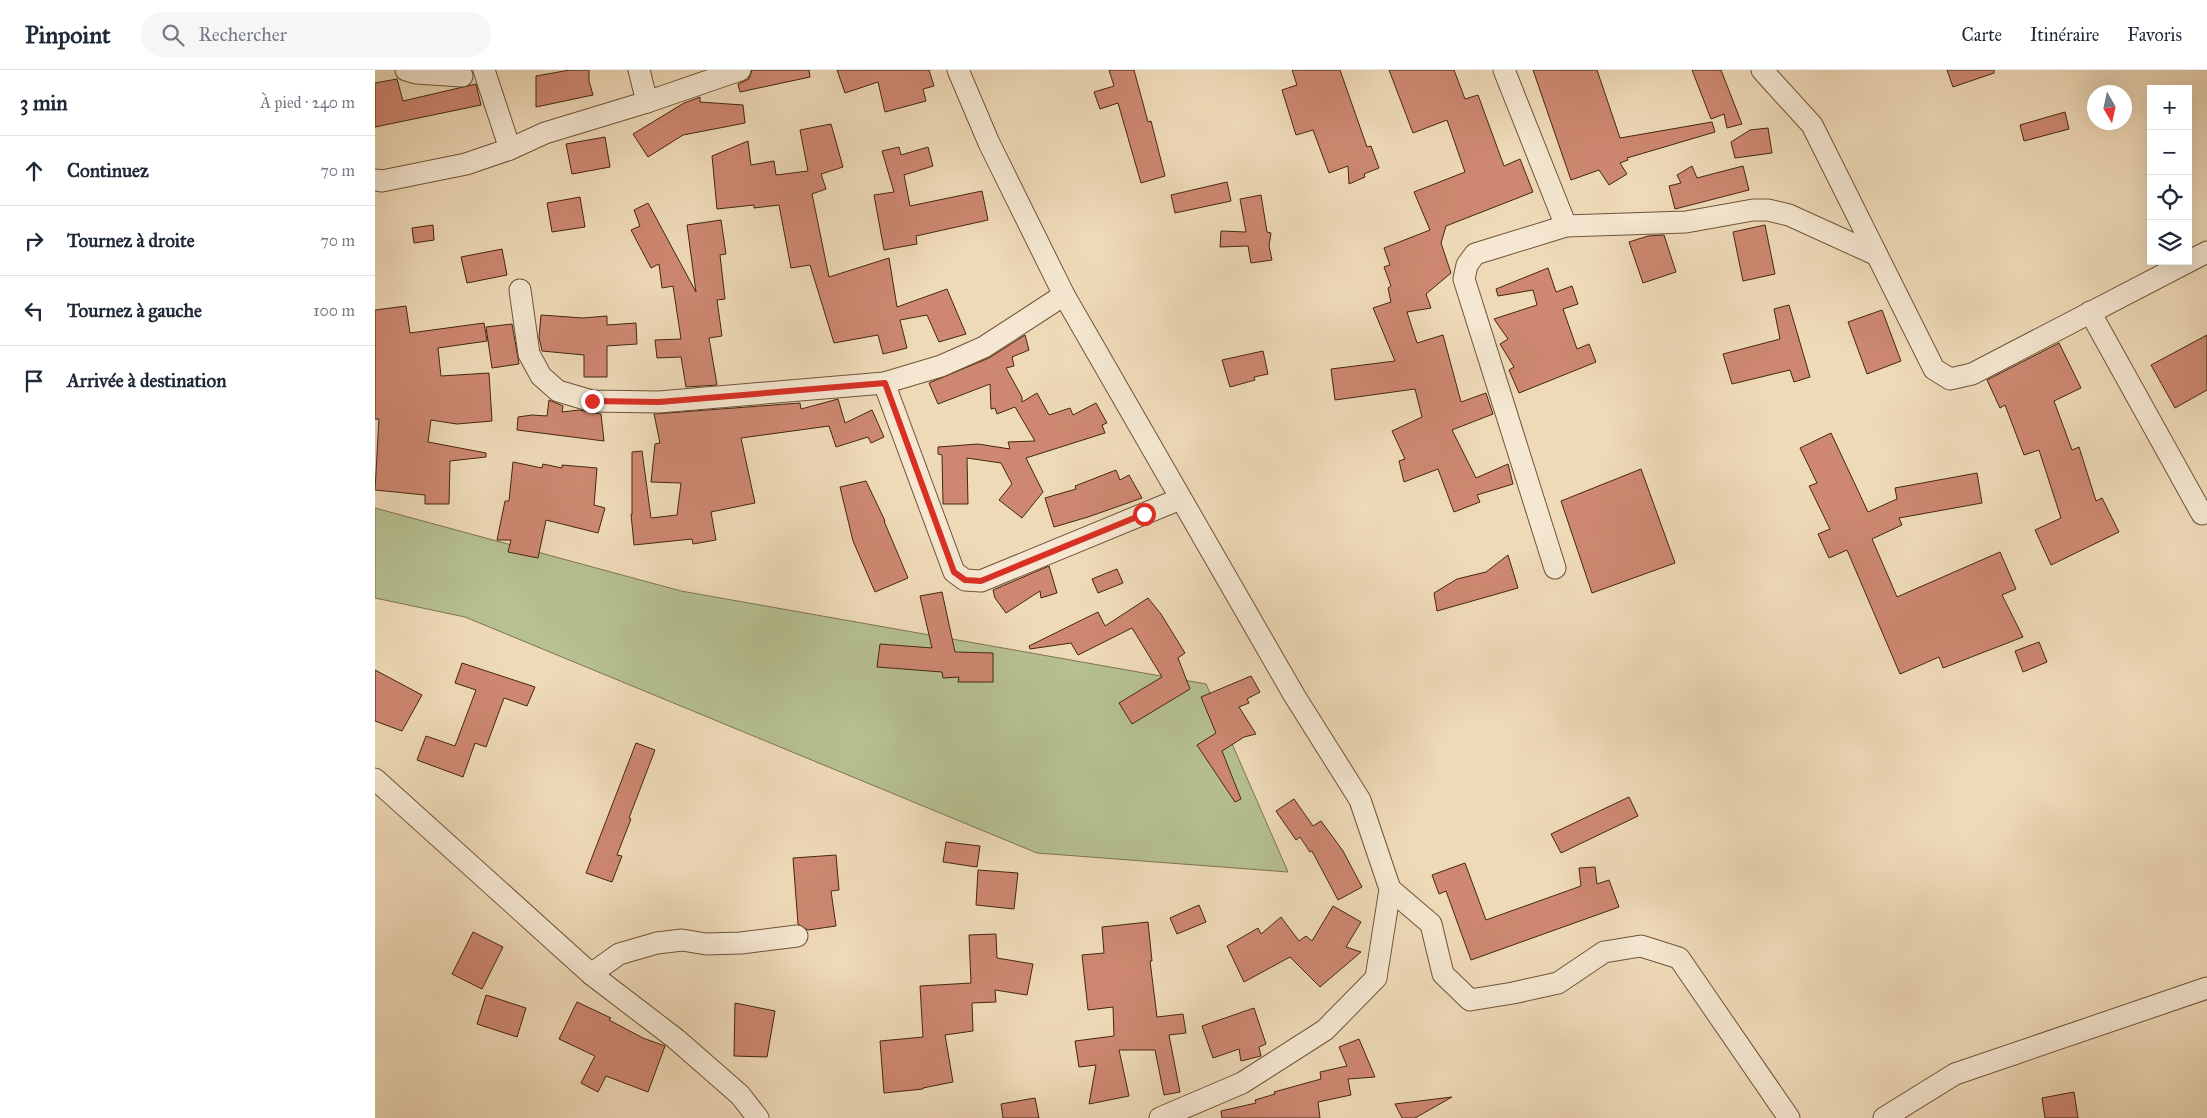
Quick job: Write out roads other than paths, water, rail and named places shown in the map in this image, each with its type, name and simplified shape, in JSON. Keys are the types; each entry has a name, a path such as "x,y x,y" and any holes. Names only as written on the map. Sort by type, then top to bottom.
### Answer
{"street":[{"path":"406,70 416,73 462,76"},
{"path":"484,70 510,149"},
{"path":"639,70 647,102"},
{"path":"375,180 382,181 466,164 510,149 545,133 647,102 740,70"},
{"path":"958,70 989,144 1064,295 1294,695 1361,800 1390,889 1376,978 1325,1030 1242,1083 1159,1118"},
{"path":"1504,70 1566,226"},
{"path":"1762,70 1812,125 1934,370 1950,379 1971,374 2207,252"},
{"path":"1555,568 1464,279 1467,265 1475,254 1566,226 1686,222 1753,210 1768,210 1789,216 1877,255"},
{"path":"520,290 529,354 541,376 558,391 592,401 659,402 885,383 941,366 984,347 1064,295"},
{"path":"2090,312 2202,514"},
{"path":"885,383 954,572 965,580 981,581 1180,499"},
{"path":"375,780 591,974 683,1046 740,1095 758,1118"},
{"path":"1390,889 1431,924 1443,974 1470,1000 1558,983 1604,952 1641,946 1679,958 1789,1118"},
{"path":"591,974 619,954 657,943 683,940 706,944 741,943 797,936"},
{"path":"1884,1118 1955,1074 2207,988"}]}
